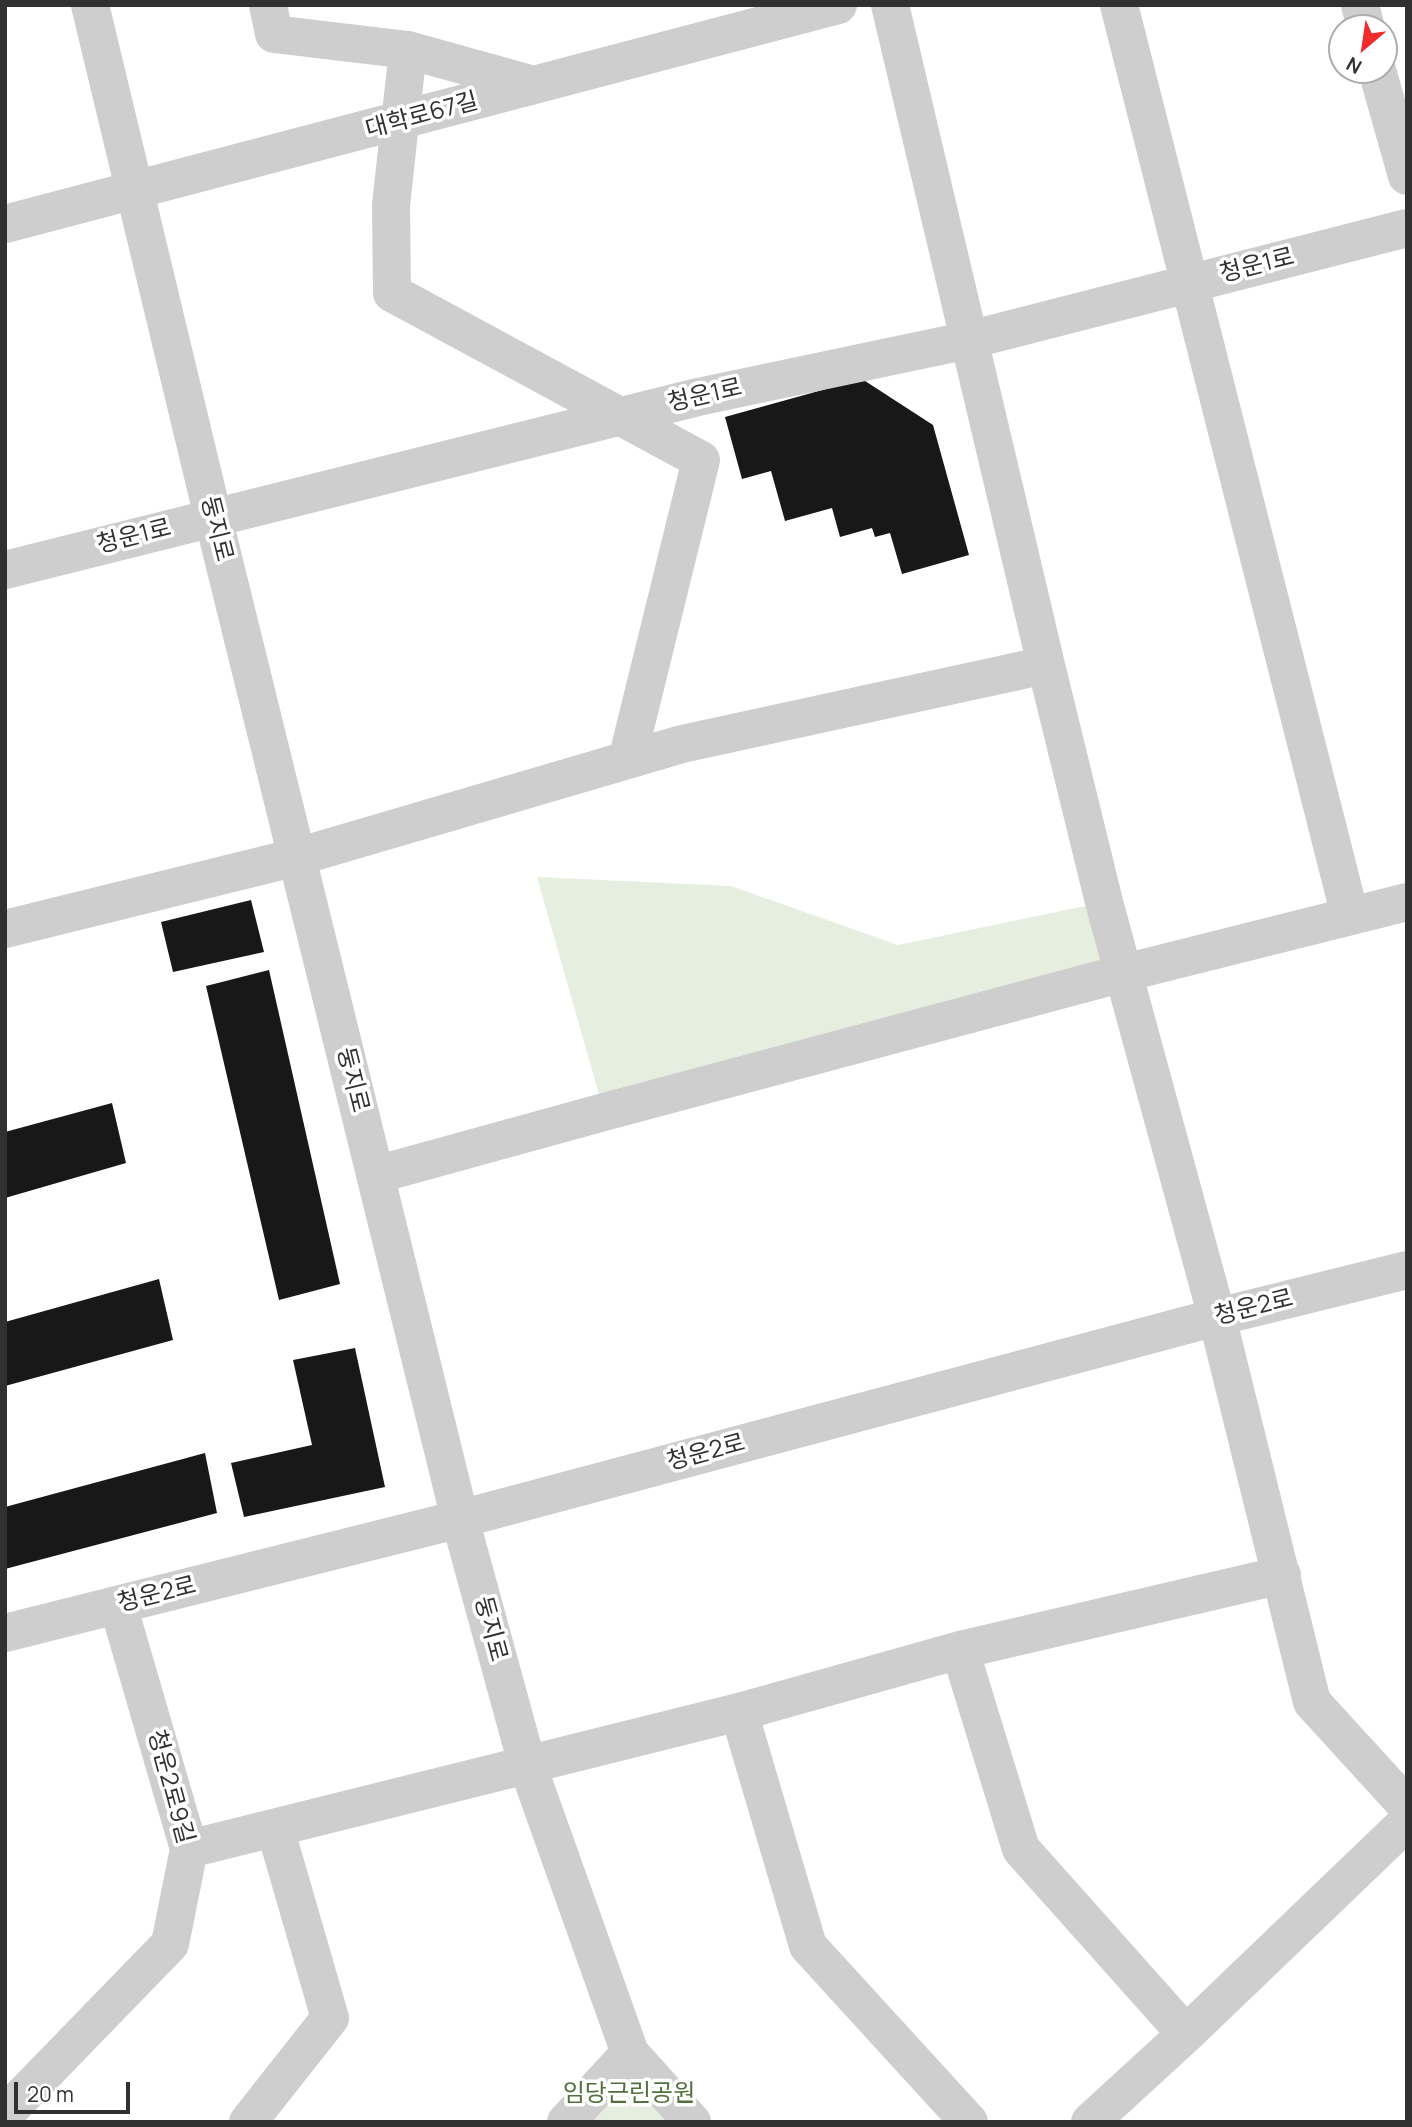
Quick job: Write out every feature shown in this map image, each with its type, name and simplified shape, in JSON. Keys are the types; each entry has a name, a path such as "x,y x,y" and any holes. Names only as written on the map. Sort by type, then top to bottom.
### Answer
{"street":[{"name":"둥지로","path":"90,5 460,1519 527,1764 630,2053 692,2122"},
{"path":"268,5 274,34 408,50 536,85"},
{"name":"대학로67길","path":"5,224 838,5"},
{"path":"890,5 1046,665 1124,973 1217,1317 1311,1702 1407,1806"},
{"path":"1119,5 1350,916"},
{"path":"408,50 391,205 392,293 701,460 626,760"},
{"path":"1381,84 1407,176"},
{"name":"청운1로","path":"5,570 698,397 969,340 1407,228"},
{"path":"5,929 298,857 682,744 1046,665"},
{"path":"376,1175 1124,973 1407,902"},
{"name":"청운2로","path":"5,1633 460,1519 1217,1317 1407,1270"},
{"path":"189,1849 739,1712 960,1650 1282,1575"},
{"name":"청운2로9길","path":"24,2112 170,1944 189,1849 118,1605"},
{"path":"960,1650 1021,1849 1186,2034"},
{"path":"739,1712 808,1946 969,2122"},
{"path":"1090,2122 1407,1822"},
{"path":"248,2122 330,2018 275,1828"},
{"path":"566,2122 630,2053"}],"green space":[{"path":"537,877 731,886 898,945 1104,902 1124,973 604,1112"},
{"name":"임당근린공원","path":"630,2053 693,2122 566,2122"}],"building":[{"path":"862,379 933,425 969,555 902,574 890,533 875,537 872,528 840,537 832,508 785,521 771,471 742,479 725,417"},
{"path":"251,900 264,952 173,972 161,922"},
{"path":"269,970 340,1284 279,1300 206,986"},
{"path":"112,1103 126,1163 5,1198 5,1132"},
{"path":"159,1279 173,1340 5,1386 5,1322"},
{"path":"355,1348 385,1487 244,1517 231,1463 312,1445 293,1360"},
{"path":"205,1453 217,1513 5,1569 5,1507"}]}
